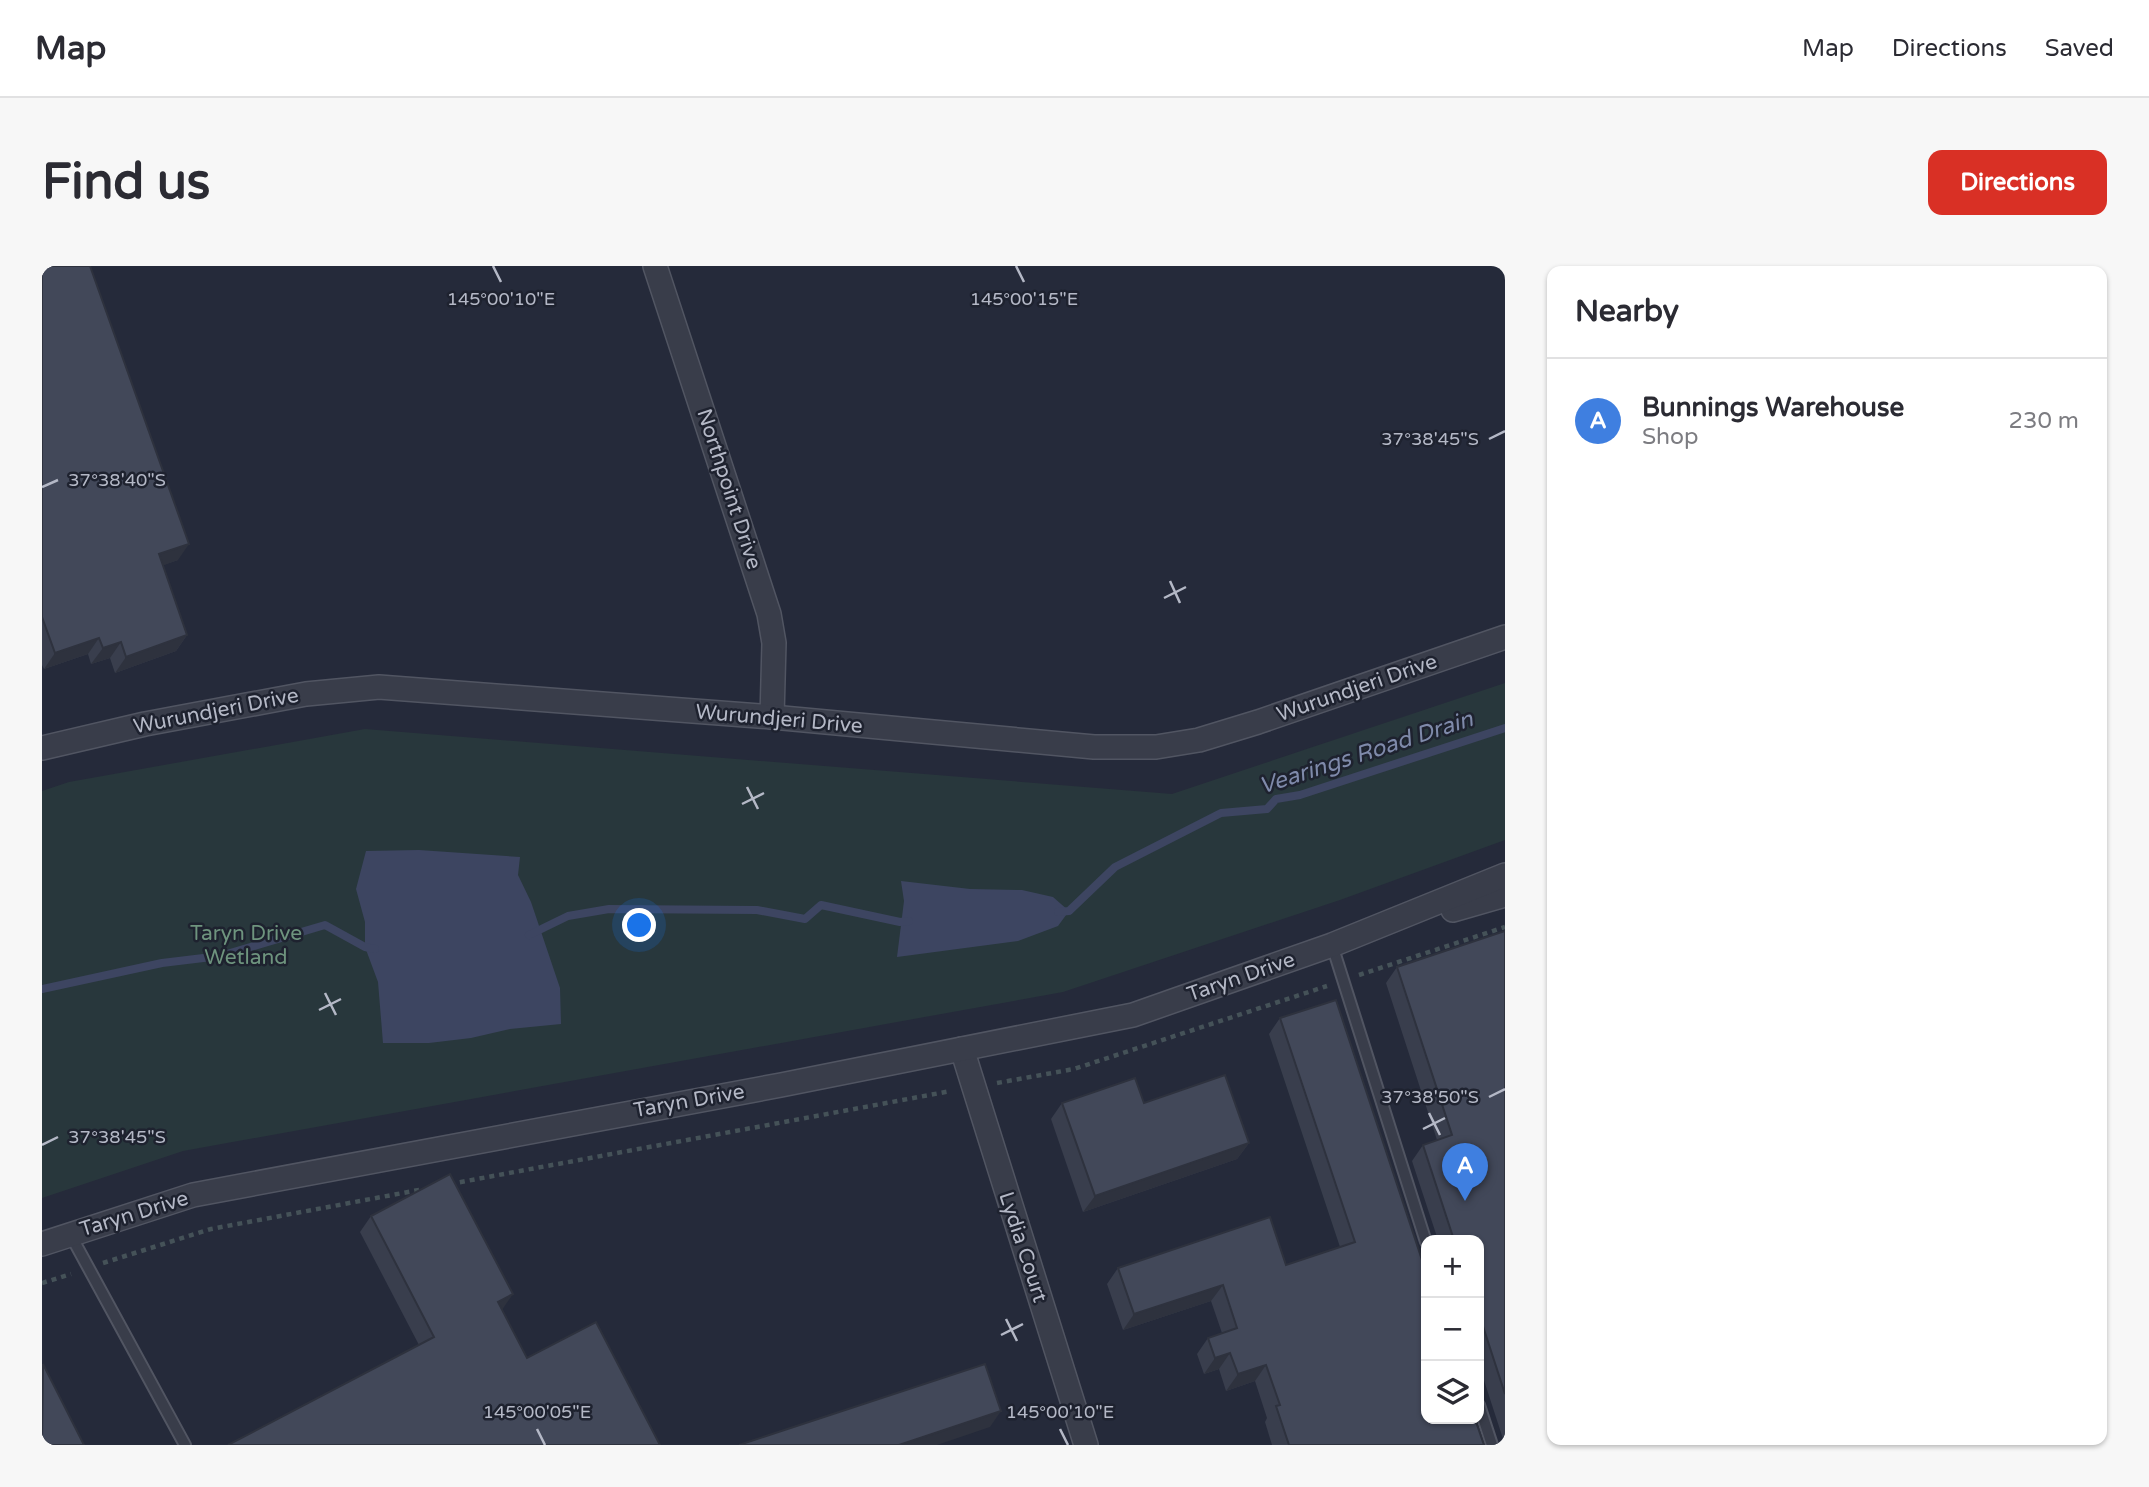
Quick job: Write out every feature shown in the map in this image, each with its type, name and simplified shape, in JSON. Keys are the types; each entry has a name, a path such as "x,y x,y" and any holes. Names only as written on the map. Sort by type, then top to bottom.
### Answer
{"street":[{"name":"Northpoint Drive","path":"655,266 769,614 774,643 772,717"},
{"name":"Wurundjeri Drive","path":"42,748 145,724 306,694 379,687 772,717 1094,747 1156,747 1199,740 1258,722 1505,637"},
{"name":"Taryn Drive","path":"42,1244 193,1195 1133,1015 1332,945 1505,875"},
{"name":"Taryn Drive","path":"1332,945 1505,895"},
{"name":"Lydia Court","path":"962,1049 1086,1445"}],"lane":[{"path":"1332,945 1424,1235"},
{"path":"70,1234 185,1445"},
{"path":"1484,1420 1492,1445"}],"path":[{"path":"438,1187 1074,1069 1505,928"},
{"path":"42,1283 211,1228 425,1189"}],"green space":[{"name":"Taryn Drive Wetland","path":"1505,683 1505,840 1340,900 1063,992 183,1151 42,1198 42,791 69,782 365,729 1172,794"}],"water":[{"path":"419,850 520,857 518,875 531,902 560,988 561,1024 510,1029 471,1038 429,1043 383,1043 378,982 365,947 365,922 356,889 366,851"},
{"path":"901,881 970,889 1022,890 1053,897 1069,911 1058,926 1018,941 897,957 904,901"}],"building":[{"path":"42,266 90,266 189,544 159,554 187,635 126,657 121,642 103,648 99,638 55,653 42,617"},
{"path":"1505,931 1505,1394 1484,1329 1484,1235 1452,1235 1423,1145 1452,1135 1397,967"},
{"path":"1336,1000 1421,1257 1421,1424 1477,1424 1484,1445 1289,1445 1276,1406 1280,1405 1266,1365 1238,1374 1230,1353 1215,1358 1208,1338 1237,1328 1223,1285 1134,1314 1118,1268 1270,1217 1286,1265 1355,1242 1280,1018"},
{"path":"1225,1075 1249,1143 1095,1196 1062,1103 1135,1078 1144,1103"},
{"path":"450,1174 513,1294 498,1302 527,1358 596,1322 660,1445 228,1445 434,1337 371,1216"},
{"path":"43,1364 84,1445 42,1445"},
{"path":"985,1364 1001,1411 899,1445 739,1445"}],"waterway":[{"name":"Vearings Road Drain","path":"1058,912 1069,911 1115,867 1221,813 1267,809 1276,799 1300,795 1505,728"},
{"name":"Vearings Road Drain","path":"529,935 568,916 609,909 757,910 805,919 821,905 900,922 909,921"},
{"name":"Vearings Road Drain","path":"42,989 162,963 220,956 325,925 365,947 375,949"}],"place":[{"name":"Bunnings Warehouse","path":"1465,1201"}]}
